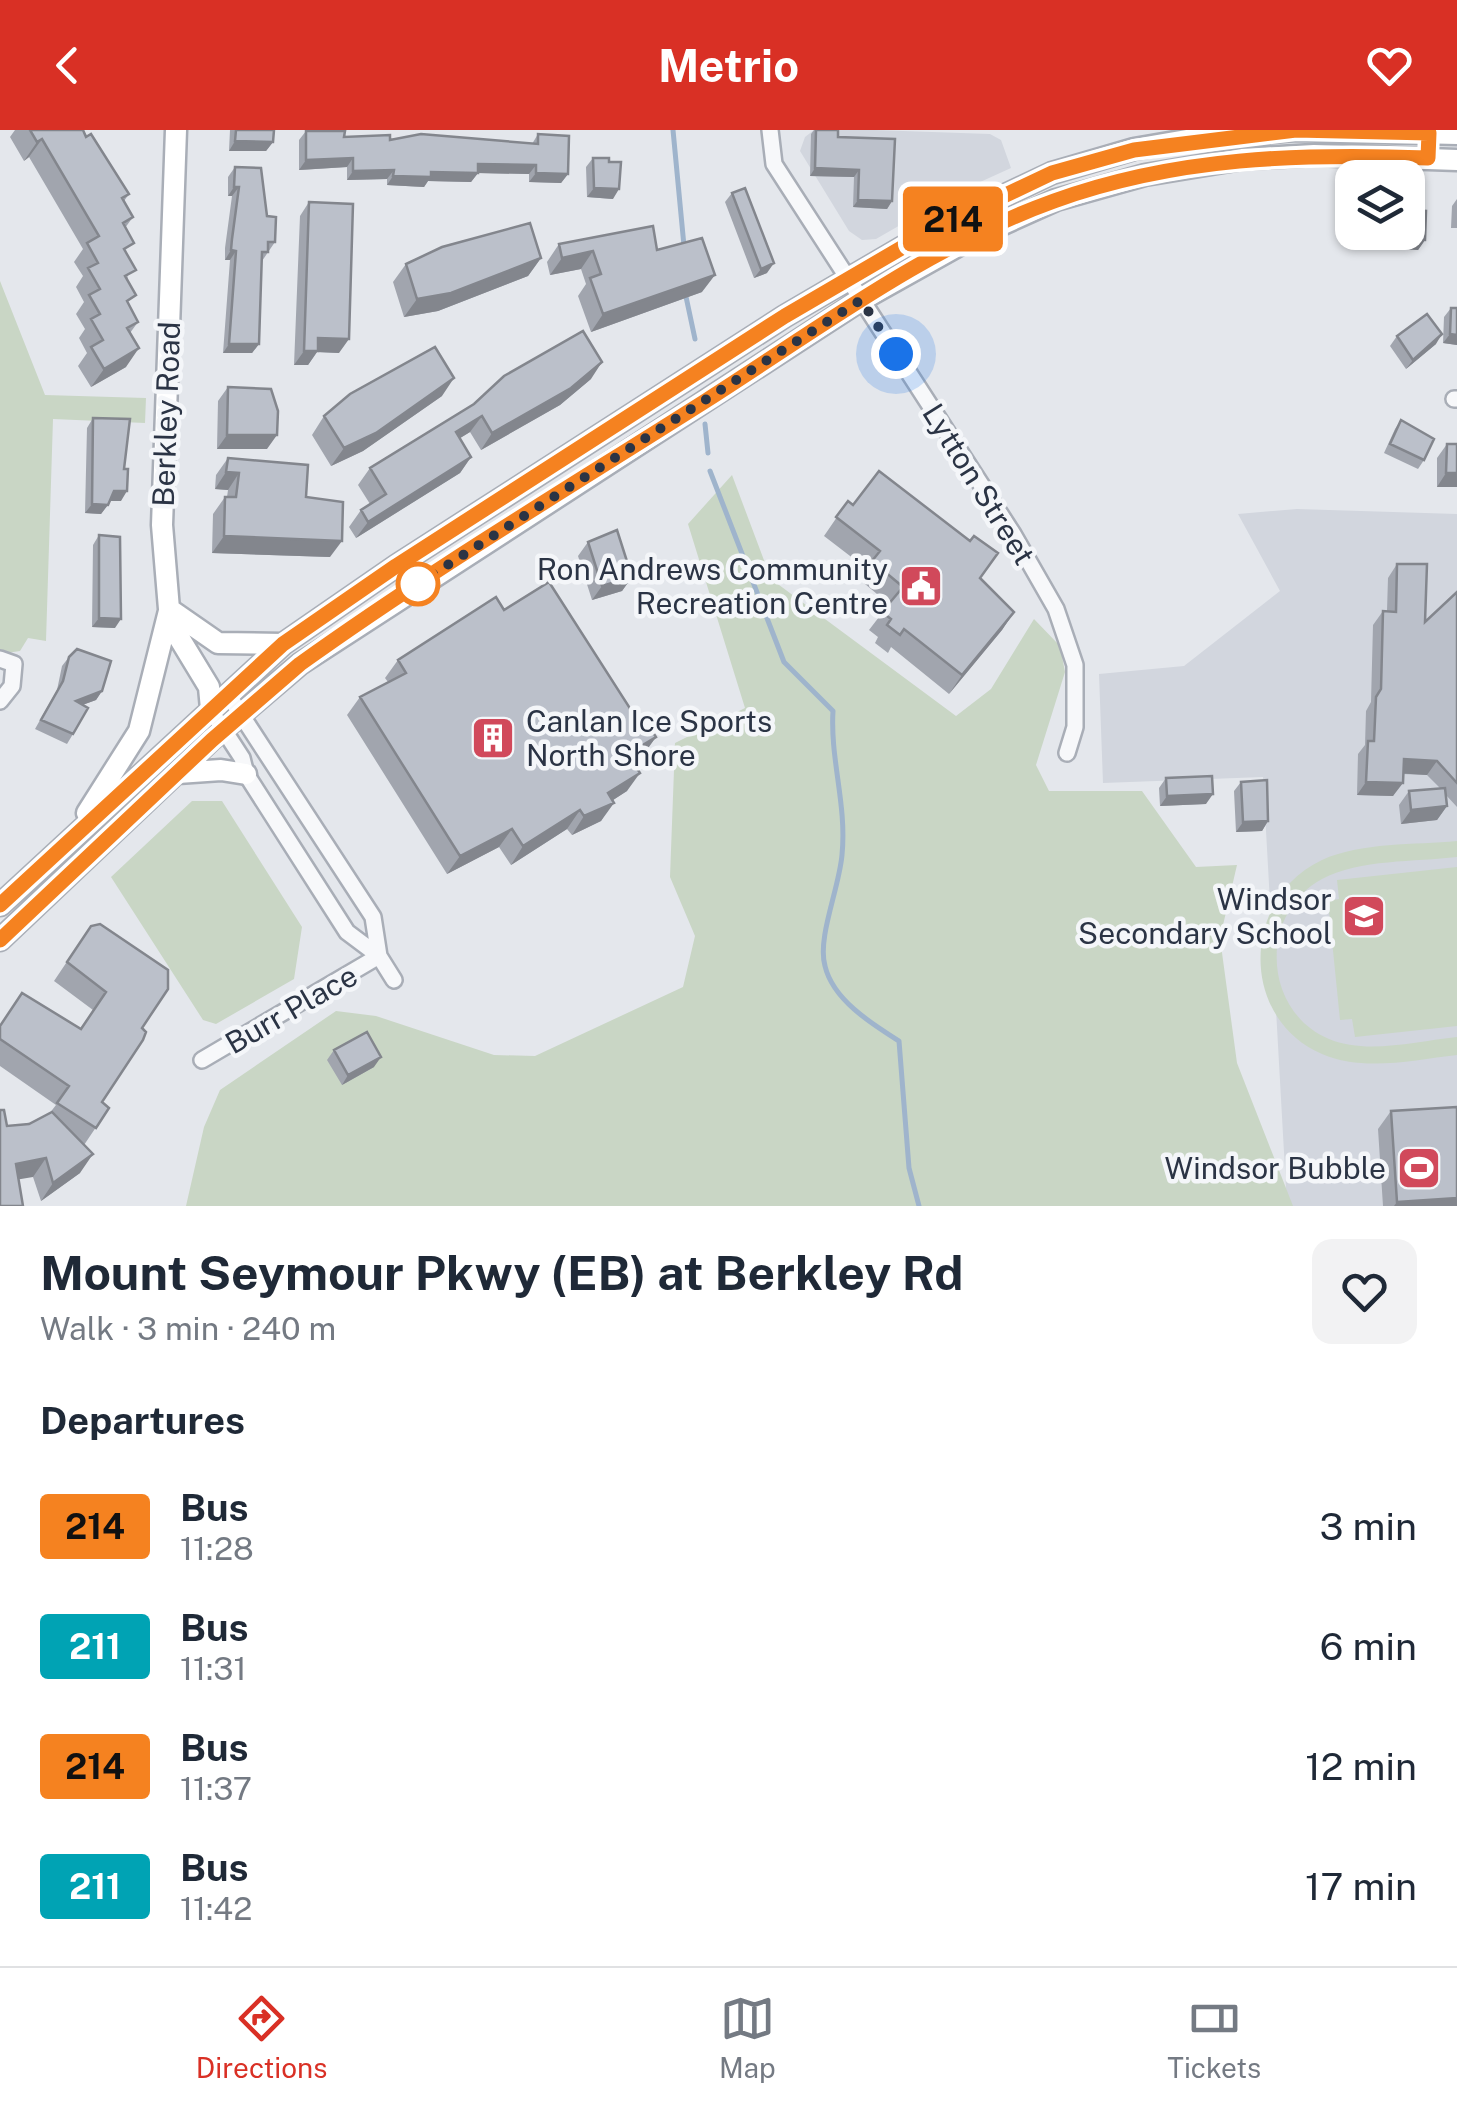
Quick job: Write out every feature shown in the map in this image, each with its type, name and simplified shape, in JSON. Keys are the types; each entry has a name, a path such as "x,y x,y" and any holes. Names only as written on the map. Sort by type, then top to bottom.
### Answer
{"main road":[{"name":"Berkley Road","path":"176,130 162,525 169,609 175,631 216,696"},
{"path":"0,905 216,696 283,644 396,566 848,279 1019,188 1134,150 1296,130 1457,134"},
{"path":"0,940 232,722 342,633 861,300 1000,223 1056,200 1145,175 1242,159 1296,156 1457,160"},
{"path":"65,844 138,731 169,609 218,643 283,644"},
{"path":"178,774 221,770 246,774"}],"street":[{"name":"Lytton Street","path":"770,130 774,164 1056,610 1075,665 1075,727 1067,753"},
{"path":"1428,158 1429,132"},
{"path":"0,660 14,664 12,686 0,701"},
{"name":"Berkley Road","path":"216,696 374,917 379,956"},
{"name":"Berkley Road","path":"232,722 246,774 347,932 379,956 394,980"},
{"name":"Burr Place","path":"202,1060 379,956"}],"shaded area":[{"path":"814,130 990,134 1001,140 1011,168 956,193 876,239 862,240 849,231 800,151 805,137"},
{"name":"Windsor Secondary School","path":"1297,509 1457,514 1457,1206 1287,1206 1263,777 1103,783 1099,674 1184,666 1280,591 1238,514"}],"green space":[{"path":"0,281 45,395 146,398 145,423 53,419 46,641 28,638 20,651 0,654"},
{"path":"732,475 771,579 956,716 991,689 1034,619 1060,646 1065,672 1036,765 1049,791 1142,791 1196,867 1237,865 1220,938 1237,1063 1293,1206 186,1206 204,1127 220,1090 336,1011 376,1016 494,1055 535,1056 683,987 695,936 670,877 675,743 745,708 688,524"},
{"path":"192,801 222,801 302,927 294,979 216,1024 203,1020 111,877"},
{"path":"1457,841 1457,857 1370,865 1322,879 1301,894 1287,914 1279,937 1277,961 1281,985 1291,1007 1307,1025 1329,1039 1376,1046 1457,1037 1457,1055 1372,1064 1322,1054 1295,1037 1275,1014 1264,987 1260,957 1265,928 1276,901 1296,877 1337,854 1388,845"},
{"path":"1457,867 1457,1026 1355,1037 1352,1019 1340,1020 1328,901 1339,899 1337,880"}],"building":[{"path":"30,130 83,130 86,137 91,134 129,194 122,198 133,217 123,223 134,243 124,249 136,270 125,276 136,295 127,301 138,322 127,328 139,348 104,369 91,347 103,340 91,319 100,314 89,295 100,289 88,268 98,263 87,243 99,236 42,139 37,142"},
{"path":"236,130 274,130 273,142 235,141"},
{"path":"816,130 838,130 838,137 895,139 892,201 858,200 859,170 815,168"},
{"path":"306,131 345,131 344,137 390,135 390,140 421,134 538,144 538,134 569,136 568,174 536,173 536,165 478,164 478,173 431,172 431,177 393,176 394,170 353,171 353,158 306,160"},
{"path":"593,158 621,162 619,189 594,188"},
{"path":"235,167 261,168 267,216 276,217 275,242 268,242 268,252 262,252 259,344 229,344 236,251 231,250 239,187 234,187"},
{"path":"745,188 774,263 761,269 732,193"},
{"path":"309,202 353,204 349,339 318,338 318,351 304,351"},
{"path":"530,223 541,258 451,293 417,299 406,264 442,247"},
{"path":"653,226 657,250 702,238 715,275 603,314 590,278 601,274 593,251 562,258 559,244"},
{"path":"1451,308 1457,308 1457,335 1450,334"},
{"path":"1427,314 1442,334 1413,360 1397,336"},
{"path":"583,331 602,362 571,388 492,433 482,416 456,432 471,457 368,522 361,510 386,494 370,468 474,404 504,376"},
{"path":"435,347 454,378 376,433 344,448 324,416 350,394"},
{"path":"228,387 271,389 278,411 277,435 227,435"},
{"path":"93,418 130,419 124,469 128,469 127,491 114,491 108,505 92,504"},
{"path":"1401,420 1434,439 1424,460 1390,444"},
{"path":"1447,444 1457,444 1457,473 1446,473"},
{"path":"228,458 308,465 306,497 343,502 342,541 224,536 225,497 236,497 239,473 226,472"},
{"name":"Ron Andrews Community Recreation Centre","path":"879,471 970,541 974,536 998,553 980,578 1014,612 962,675 904,629 900,635 887,625 891,619 882,612 903,587 872,561 880,551 836,517 848,501 853,505"},
{"path":"617,530 632,577 602,586 588,542"},
{"path":"99,535 120,537 121,619 99,618"},
{"name":"Windsor Secondary School","path":"1397,564 1427,564 1425,622 1457,592 1457,783 1437,761 1404,759 1403,783 1366,782 1368,741 1374,741 1376,697 1381,689 1383,611 1396,612"},
{"name":"Canlan Ice Sports North Shore","path":"549,582 638,721 644,718 656,737 628,754 640,773 608,793 614,803 584,816 580,810 523,846 512,829 460,856 360,697 406,673 398,660 496,597 504,610"},
{"path":"77,649 111,661 102,691 76,701 88,708 73,734 41,720 63,681 69,657"},
{"path":"1212,776 1213,794 1167,796 1166,778"},
{"path":"1267,780 1268,821 1243,822 1241,782"},
{"path":"1445,788 1447,806 1411,810 1409,791"},
{"path":"100,924 168,970 168,989 142,1028 146,1032 143,1040 102,1102 109,1108 96,1128 57,1103 69,1086 0,1039 0,1026 22,993 81,1029 106,992 67,962 91,926"},
{"path":"367,1032 381,1057 348,1075 334,1050"},
{"name":"Windsor Bubble","path":"1457,1107 1457,1198 1397,1202 1391,1111"},
{"path":"0,1110 4,1110 7,1126 29,1124 52,1112 93,1154 53,1183 46,1158 16,1164 23,1206 0,1206"}],"waterway":[{"path":"673,130 684,246"},
{"path":"685,292 695,339"},
{"path":"705,424 708,453"},
{"path":"710,471 784,662 833,711 843,836 823,955 836,990 866,1019 899,1041 909,1168 919,1206"}],"bus line":[{"name":"214","path":"0,905 283,644 396,566 785,316 934,229 1052,173 1134,150 1193,139 1296,130 1429,133 1428,158 1314,155 1242,159 1145,175 1056,200 1000,223 889,284 342,633 212,740 0,940"}],"place":[{"name":"Ron Andrews Community Recreation Centre","path":"921,586"},
{"name":"Canlan Ice Sports North Shore","path":"493,738"},
{"name":"Windsor Secondary School","path":"1364,916"},
{"name":"Windsor Bubble","path":"1419,1168"}],"route":[{"path":"418,584 861,300 896,354"}]}
